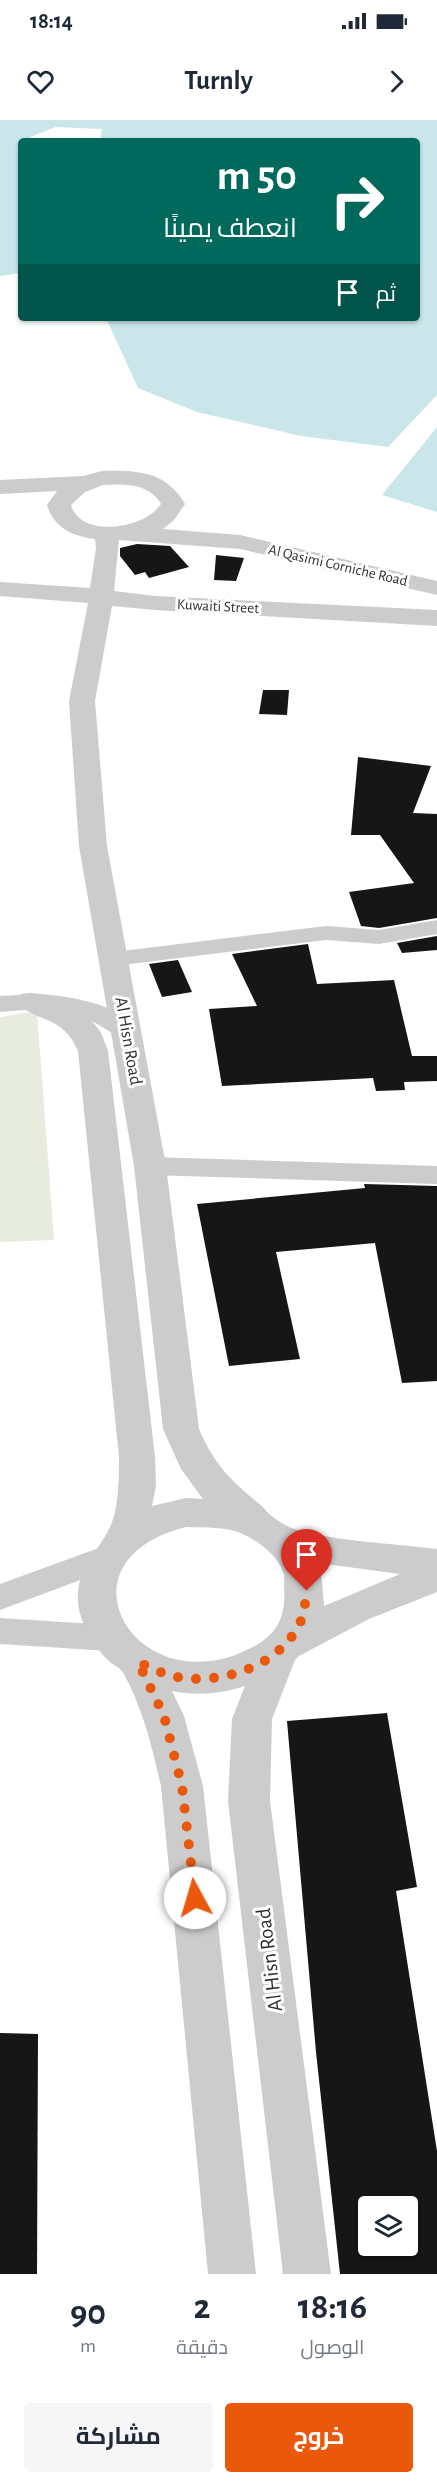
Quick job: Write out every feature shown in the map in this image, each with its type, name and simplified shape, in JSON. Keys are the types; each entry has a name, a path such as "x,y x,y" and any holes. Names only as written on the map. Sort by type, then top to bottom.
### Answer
{"street":[{"name":"Al Qasimi Corniche Road","path":"83,483 102,478 142,480 159,486 192,515 214,530 240,542"},
{"path":"0,487 83,483"},
{"path":"64,518 59,505 62,499 66,492 83,483"},
{"path":"0,495 39,507 64,518"},
{"path":"115,533 144,529 160,523 170,514 174,504 170,495"},
{"name":"Al Qasimi Corniche Road","path":"64,518 88,530 240,542 437,588"},
{"name":"Al Hisn Road","path":"115,533 108,548 82,701 93,846 150,1166 181,1429 194,1459 214,1487 269,1532"},
{"name":"Kuwaiti Street","path":"0,589 154,603 437,618"},
{"path":"114,958 326,933 379,937 437,927"},
{"path":"16,1003 82,1006 108,1018 127,1031"},
{"name":"Al Hisn Road","path":"16,1003 68,1017 85,1032 93,1051 106,1155 138,1486 117,1546"},
{"path":"150,1166 437,1175"},
{"path":"0,1597 117,1546 156,1519 189,1511 224,1512 269,1532 334,1551 437,1564"},
{"path":"269,1532 300,1564 307,1591 302,1618 283,1647"},
{"path":"117,1546 96,1584 98,1612 164,1716 182,1786 232,2274"},
{"path":"0,1631 124,1650 173,1676 212,1679 249,1670 283,1647 355,1608 437,1576"},
{"name":"Al Hisn Road","path":"283,1647 252,1719 249,1802 307,2274"}],"shaded area":[{"path":"37,1011 54,1240 0,1242 0,1017"}],"water":[{"path":"0,120 437,120 437,395 388,447 301,436 197,412 138,388 107,321 420,321 420,138 100,138 102,129 56,127 30,138 18,138 18,273 0,276"},
{"path":"437,427 437,512 382,495"}],"building":[{"path":"137,544 170,546 189,567 149,578 145,572 135,575 120,556 120,548"},
{"path":"216,555 244,558 236,581 214,580"},
{"path":"263,690 289,690 287,715 259,714"},
{"path":"358,757 431,766 413,813 437,814 437,918 379,928 361,926 349,892 414,883 380,835 351,835"},
{"path":"437,936 437,950 402,953 397,943"},
{"path":"308,944 317,984 394,980 412,1056 437,1056 437,1081 404,1082 405,1090 376,1091 373,1078 222,1086 209,1009 257,1006 232,954"},
{"path":"178,960 192,992 162,997 149,964"},
{"path":"364,1184 437,1186 437,1381 402,1383 375,1243 276,1252 300,1359 229,1366 197,1204 365,1188"},
{"path":"387,1713 417,1887 396,1891 437,2151 437,2274 340,2274 316,2052 287,1721"},
{"path":"0,2033 38,2034 37,2274 0,2274"}],"route":[{"path":"195,1898 182,1786 164,1716 138,1662 173,1676 212,1679 249,1670 287,1644 302,1618 307,1591"}]}
